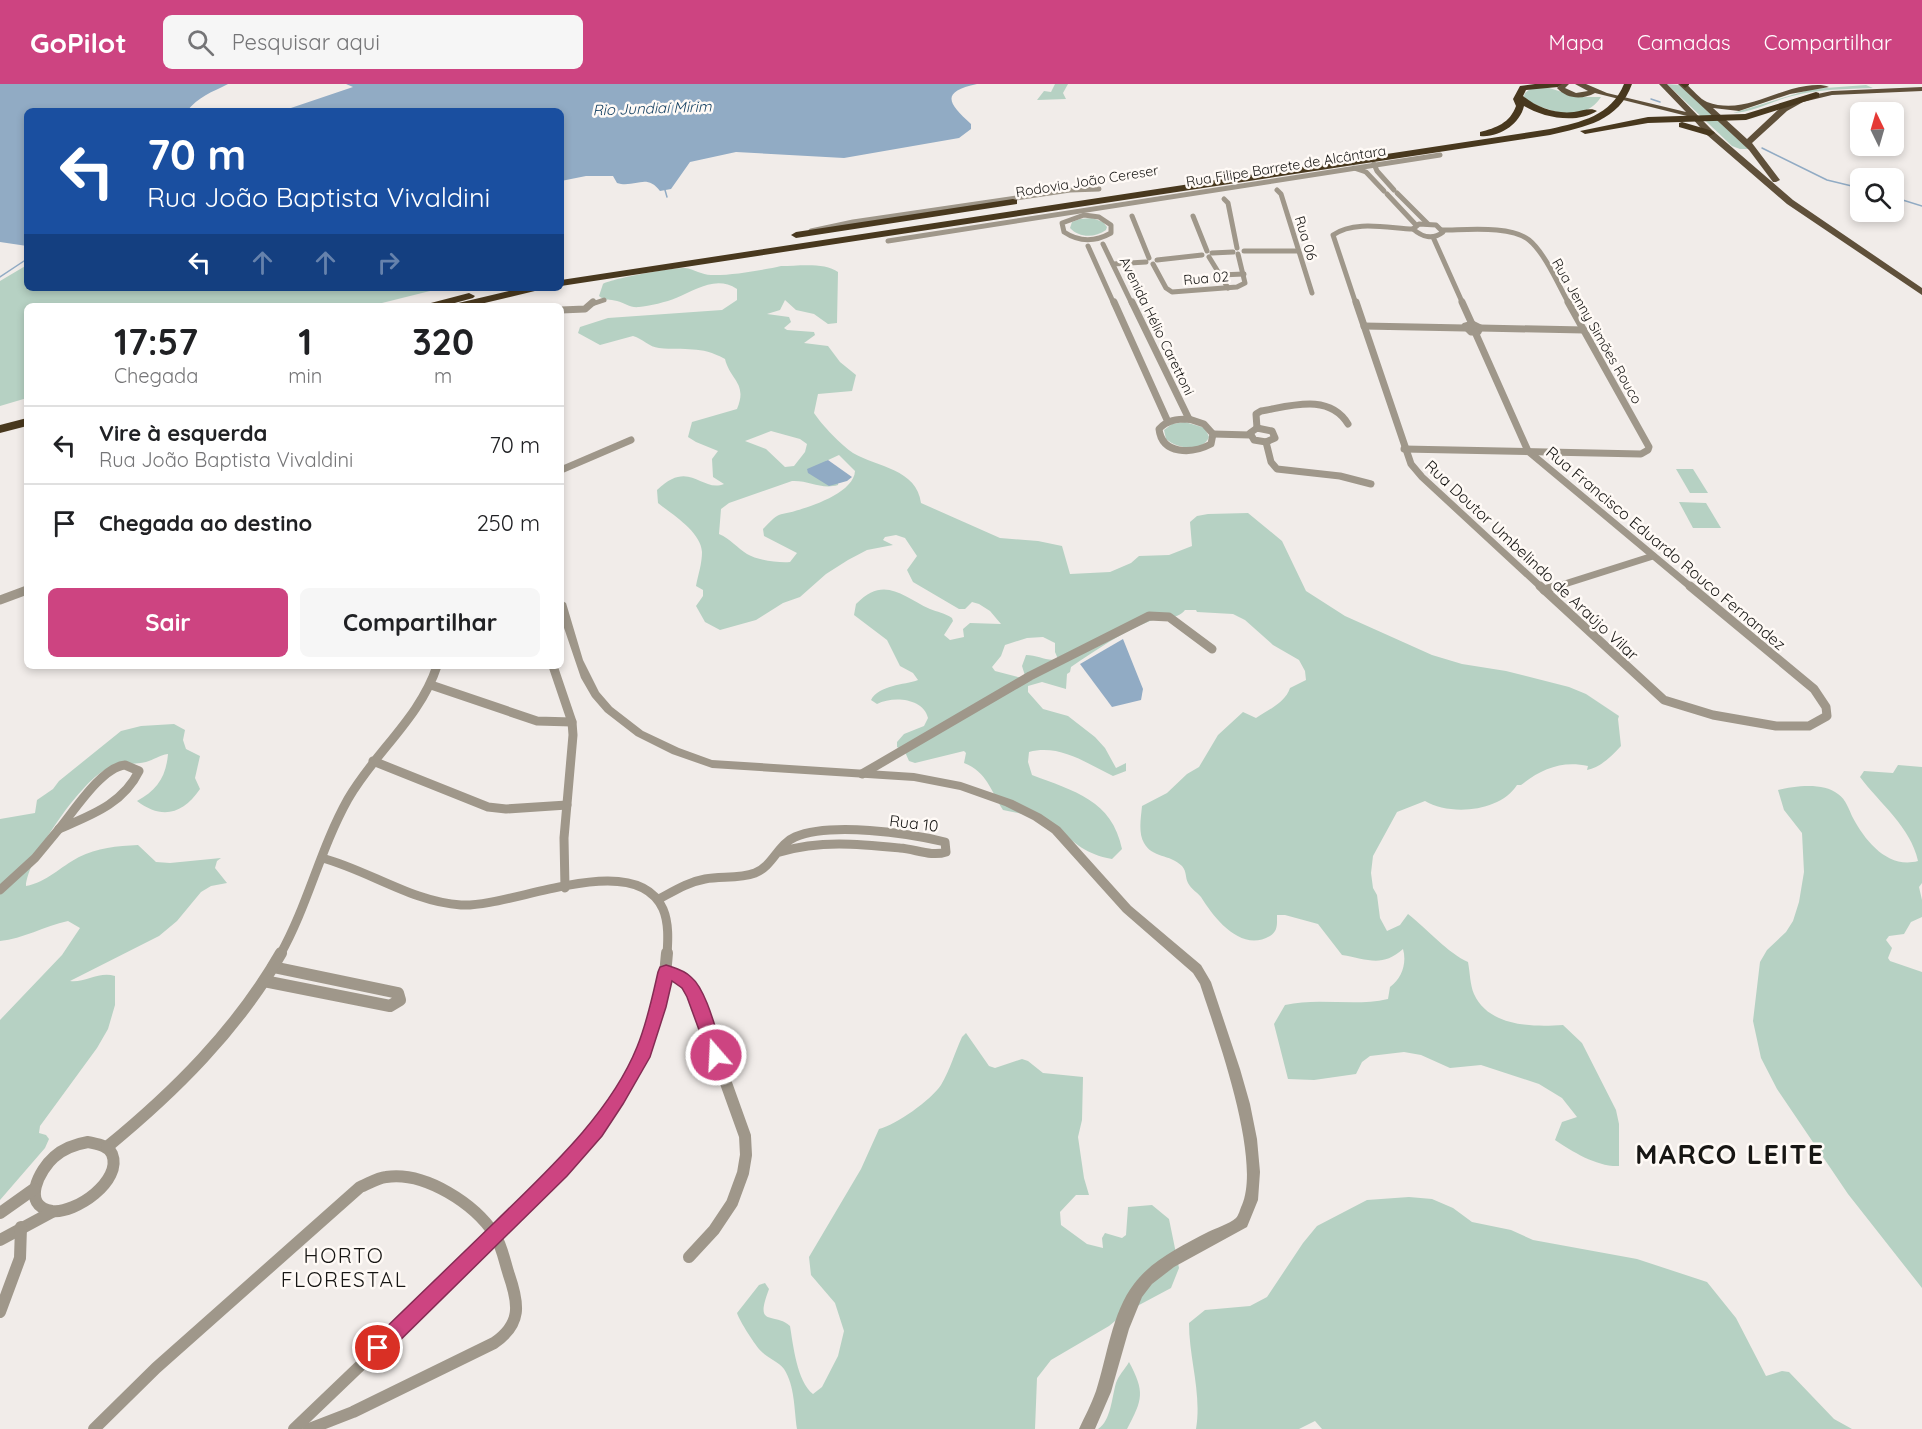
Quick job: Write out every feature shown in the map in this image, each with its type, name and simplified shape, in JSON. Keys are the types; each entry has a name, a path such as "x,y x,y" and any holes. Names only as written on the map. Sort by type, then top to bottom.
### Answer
{"highway":[{"path":"1477,144 1573,127 1602,116 1616,95 1628,84"},
{"path":"1464,139 1495,131 1509,123 1519,111 1518,96 1523,88 1562,86"},
{"name":"Rodovia João Cereser","path":"564,276 1541,128 1574,120 1599,109 1616,95"},
{"path":"1518,96 1532,108 1558,115 1584,114 1599,109"},
{"path":"1477,144 1553,137 1632,123 1736,118 1755,115 1795,100 1816,96"},
{"path":"1440,155 1497,144 1658,124 1675,124 1710,133"},
{"name":"Rodovia João Cereser","path":"564,283 1477,144"},
{"path":"1142,183 1240,173"},
{"path":"742,248 805,233 1105,188"},
{"path":"797,246 861,240 888,241"},
{"path":"443,303 490,291"},
{"path":"471,303 522,291"},
{"path":"0,421 24,415"},
{"path":"0,429 24,423"}],"main road":[{"path":"1580,84 1694,117"},
{"path":"1663,84 1710,133 1810,217 1922,292"},
{"path":"1683,84 1748,143 1773,177 1801,205 1922,287"},
{"path":"1701,100 1719,109 1736,110 1802,89 1881,84"},
{"path":"1562,86 1569,93 1616,95"},
{"path":"1748,143 1758,131 1790,104 1816,96 1894,87 1922,89"},
{"path":"1584,95 1591,93 1591,89"},
{"path":"1644,103 1670,104 1672,93"},
{"path":"1732,152 1757,153"}],"street":[{"name":"Rua Filipe Barrete de Alcântara","path":"888,241 1351,167 1440,155"},
{"path":"1366,172 1393,199 1420,235 1433,237 1441,235 1442,230 1428,224 1377,171 1374,164"},
{"path":"1351,167 1366,172 1377,171"},
{"name":"Rua 06","path":"1277,190 1281,194 1312,293"},
{"path":"1384,191 1396,192"},
{"path":"1393,199 1396,192"},
{"path":"1220,275 1244,274 1228,203 1224,199"},
{"path":"1107,221 1111,209 1116,204"},
{"path":"1059,215 1062,226 1070,236 1087,245 1103,243 1112,228 1098,208"},
{"path":"1062,226 1071,218 1084,215 1107,221"},
{"path":"1132,216 1151,261"},
{"path":"1193,216 1207,254 1228,288"},
{"path":"1042,218 1062,226"},
{"path":"1415,227 1428,224"},
{"name":"Rua Doutor Umbelindo de Araújo Vilar","path":"1415,227 1352,227 1338,230 1334,235 1404,449 1411,464 1422,477 1654,692 1675,705 1772,725 1807,726 1820,722 1827,716 1826,708"},
{"name":"Rua Jenny Simões Rouco","path":"1442,230 1501,231 1518,233 1529,240 1542,257 1649,447 1641,454 1528,451"},
{"name":"Rua Francisco Eduardo Rouco Fernandez","path":"1433,237 1528,451 1814,689 1826,708"},
{"path":"1087,245 1103,243"},
{"name":"Avenida Hélio Carettoni","path":"1103,243 1189,419"},
{"name":"Avenida Hélio Carettoni","path":"1087,245 1168,422"},
{"path":"1095,260 1151,261 1238,251 1297,251"},
{"name":"Rua 02","path":"1151,261 1166,288 1180,293 1243,285 1245,283 1244,274"},
{"path":"564,310 585,309 594,302 604,300"},
{"path":"1123,322 1140,321"},
{"path":"1364,326 1584,330"},
{"path":"1257,428 1256,414 1261,411 1320,403 1339,409 1348,424"},
{"name":"Avenida Hélio Carettoni","path":"1189,419 1204,424 1213,434 1211,444 1206,448 1181,450 1161,440 1159,429 1168,422 1189,419"},
{"path":"1213,434 1250,435 1257,441 1266,442 1275,438 1274,433 1269,429 1257,428 1251,430 1250,435"},
{"path":"564,469 631,440"},
{"path":"1266,442 1271,462 1277,469 1340,476 1371,484"},
{"path":"1404,449 1528,451"},
{"path":"1544,591 1653,556"},
{"path":"0,595 24,590"},
{"path":"0,600 24,590"},
{"path":"564,613 579,661 594,691 617,718 651,740 682,755 712,764 914,777 950,783 1009,803 1037,817 1056,830 1127,909 1197,969 1205,982 1245,1109 1254,1182 1253,1200 1250,1211 1242,1222 1171,1261 1146,1281 1128,1308 1108,1383 1087,1429"},
{"path":"862,774 1030,676 1149,616 1169,617 1212,649"},
{"path":"107,1147 146,1116 187,1074 273,968 307,901 345,804 373,761 421,702 431,685 436,669"},
{"path":"554,669 572,722 573,735 564,838 565,888"},
{"path":"431,685 537,721 572,722"},
{"path":"373,761 488,807 567,805"},
{"path":"0,890 35,858 92,788 115,765 127,765 138,771 129,789 117,800 59,830"},
{"name":"Rua 10","path":"659,899 690,883 708,878 751,874 765,867 780,852 784,843 808,832 838,831 915,836 945,842 947,848 946,852 939,855 913,849 807,844 780,852"},
{"path":"807,844 808,832"},
{"path":"294,1429 496,1236 561,1170 596,1130 644,1052 666,972 669,925 659,899 643,887 626,881 606,880 475,906 429,898 339,861 322,858"},
{"path":"264,981 390,1006 398,1003 401,995 273,968"},
{"path":"666,972 679,976 688,983 694,994 745,1136 746,1148 743,1179 736,1198 715,1230 689,1257"},
{"path":"0,1240 52,1212 69,1210 87,1202 102,1188 111,1173 113,1158 107,1147 99,1143 88,1142 64,1149 44,1167 34,1189 35,1200 41,1208 52,1212"},
{"path":"94,1429 156,1368 360,1187 385,1177 402,1177 444,1189 466,1204 496,1236 516,1295 517,1308 514,1322 506,1335 494,1343 353,1412 309,1429"},
{"path":"0,1213 34,1189"},
{"path":"0,1312 20,1258 21,1227"}],"green space":[{"path":"1055,84 1068,84 1063,93 1066,99 1037,100 1044,91 1051,92"},
{"path":"1667,84 1680,85 1748,149 1732,146"},
{"path":"1866,85 1873,88 1802,94 1748,111 1733,113 1812,89"},
{"path":"1546,87 1578,97 1601,97 1593,106 1574,113 1553,111 1523,99 1525,93 1530,89"},
{"path":"1092,218 1103,222 1107,227 1106,230 1087,236 1078,234 1070,228 1072,222"},
{"path":"781,266 819,266 838,272 837,323 828,324 814,314 796,310 785,300 780,310 767,314 789,317 791,322 784,328 787,330 814,332 815,335 804,343 828,346 840,362 856,375 852,391 818,394 814,413 853,453 904,476 918,492 921,503 1000,538 1038,541 1062,546 1070,574 1110,572 1131,563 1139,556 1169,555 1192,546 1190,522 1197,516 1248,513 1282,541 1306,591 1345,616 1432,655 1462,664 1506,671 1569,687 1586,694 1619,716 1621,746 1606,761 1592,769 1587,770 1588,766 1578,764 1552,767 1536,774 1521,785 1517,785 1499,801 1474,809 1448,809 1425,801 1397,812 1373,856 1371,873 1380,918 1387,931 1400,925 1408,914 1445,947 1468,962 1474,994 1490,1013 1513,1023 1539,1026 1563,1025 1582,1043 1616,1110 1619,1124 1619,1166 1594,1161 1577,1154 1555,1140 1562,1122 1577,1117 1562,1098 1539,1084 1481,1065 1450,1068 1421,1055 1404,1052 1370,1056 1362,1062 1356,1074 1314,1080 1288,1079 1274,1024 1285,1005 1388,999 1390,987 1398,979 1402,970 1404,954 1403,949 1388,959 1374,961 1342,955 1318,924 1285,915 1277,915 1276,930 1270,936 1259,940 1239,937 1221,923 1191,887 1182,866 1147,848 1142,839 1140,830 1142,806 1167,793 1187,774 1199,767 1218,735 1243,712 1256,718 1280,702 1290,688 1306,680 1305,671 1299,660 1273,645 1245,620 1233,614 1185,610 1177,616 1140,625 1090,654 1071,667 1067,674 1066,689 1042,682 1028,686 1028,692 1043,709 1068,716 1095,737 1105,748 1116,768 1126,763 1126,771 1113,776 1062,753 1040,750 1029,752 1028,762 1032,775 1062,786 1089,800 1110,819 1122,849 1112,859 1088,851 1044,821 1003,810 983,777 978,771 964,763 966,753 964,751 915,763 909,761 905,752 897,747 897,742 904,734 924,726 928,718 925,711 920,706 907,701 891,700 877,704 871,700 886,688 918,680 913,673 900,666 887,640 854,615 856,604 866,595 884,589 902,594 952,618 953,621 944,635 950,640 964,637 963,629 970,623 1001,624 990,611 979,604 972,602 965,609 959,609 913,582 907,570 917,556 905,538 896,535 885,537 883,540 893,545 867,550 848,560 826,574 800,597 783,603 756,620 720,630 705,622 696,606 703,596 703,590 696,586 702,556 700,545 685,524 658,503 657,490 668,481 687,476 716,486 724,484 713,477 712,459 718,451 688,437 692,422 737,409 740,393 737,382 725,359 708,352 655,347 633,336 600,345 578,333 580,327 608,318 722,310 737,300 737,289 721,283 706,285 668,301 633,307 599,296 603,284 617,279 679,268 718,275","holes":["771,431 800,439 807,444 805,452 794,466 785,467 766,449 745,441","839,455 855,471 853,479 840,492 822,502 781,514 763,529 764,536 797,553 790,562 768,561 751,556 719,534 721,509 729,503 792,481 826,486 838,485 839,479 826,461","1043,637 1055,643 1058,659 1050,660 1026,655 1022,666 1026,679 995,671 992,667 1001,656 1005,645 1027,638"]},
{"path":"24,267 24,291 430,291 382,303 24,303 24,399 0,406 0,281"},
{"path":"1185,422 1205,428 1209,437 1206,442 1189,448 1176,445 1166,439 1164,430 1172,424"},
{"path":"1676,469 1693,469 1708,493 1690,493"},
{"path":"1679,502 1706,503 1721,528 1693,528"},
{"path":"174,724 185,730 183,740 186,749 200,756 195,778 200,789 193,797 172,812 155,811 137,801 150,792 163,776 168,754 146,762 120,765 105,770 83,789 57,822 35,858 26,886 47,878 72,861 93,851 138,845 156,862 170,863 221,858 217,861 215,868 227,883 211,886 201,892 177,921 159,936 70,981 103,975 115,976 115,1005 108,1029 97,1048 40,1126 39,1133 46,1135 49,1139 45,1148 0,1200 0,1020 62,955 80,928 68,921 17,938 0,941 0,819 35,813 37,800 121,731 141,726"},
{"path":"1898,765 1922,767 1922,883 1919,887 1922,917 1911,922 1904,934 1889,936 1886,940 1892,948 1888,958 1890,961 1922,972 1922,1288 1848,1194 1777,1089 1761,1058 1753,1021 1760,962 1767,950 1786,932 1793,921 1804,872 1802,833 1784,810 1778,790 1817,786 1832,790 1843,799 1864,836 1879,852 1897,861 1918,861 1914,848 1901,826 1860,777 1864,771 1893,773"},
{"path":"966,1033 989,1066 995,1068 1022,1059 1043,1073 1083,1077 1082,1120 1078,1137 1089,1195 1076,1195 1060,1212 1061,1225 1087,1244 1103,1248 1102,1238 1105,1233 1122,1238 1126,1235 1128,1207 1152,1205 1169,1219 1179,1268 1171,1288 1126,1312 1109,1326 1051,1360 1037,1378 1035,1429 797,1429 788,1376 782,1367 759,1349 737,1313 759,1285 765,1283 769,1289 765,1301 765,1314 790,1326 799,1372 803,1381 813,1394 822,1387 838,1356 844,1331 835,1303 811,1275 809,1257 861,1169 879,1129 903,1117 936,1091"},
{"path":"1409,1197 1432,1199 1453,1208 1472,1222 1511,1230 1533,1240 1637,1259 1707,1282 1736,1318 1766,1376 1782,1371 1789,1372 1834,1419 1852,1429 1322,1429 1315,1421 1299,1429 1196,1429 1197,1402 1189,1323 1205,1310 1250,1306 1267,1297 1317,1226 1367,1200"},
{"path":"1129,1362 1140,1388 1139,1403 1132,1419 1127,1429 1098,1429 1106,1420 1117,1380"}],"water":[{"path":"0,84 228,84 201,98 189,108 24,108 24,246 0,242"},
{"name":"Rio Jundiaí Mirim","path":"346,84 977,84 965,87 953,95 953,104 971,124 971,129 959,138 844,158 736,152 690,162 671,189 660,191 651,183 646,182 617,183 613,176 586,176 564,180 564,108 291,108 353,87"},
{"path":"828,460 852,477 847,481 829,486 808,473 807,469"},
{"path":"1123,639 1143,689 1141,700 1112,707 1080,664"}],"waterway":[{"path":"1651,99 1660,102"},
{"path":"1762,148 1827,180 1850,186"},
{"path":"665,190 667,197"},
{"path":"1904,200 1922,206"},
{"path":"0,277 24,261"}],"district":[{"name":"MARCO LEITE","path":"1730,1154"},
{"name":"HORTO FLORESTAL","path":"344,1267"}],"route":[{"path":"378,1348 496,1236 561,1170 596,1130 644,1052 666,972 679,976 688,983 716,1055"}]}
